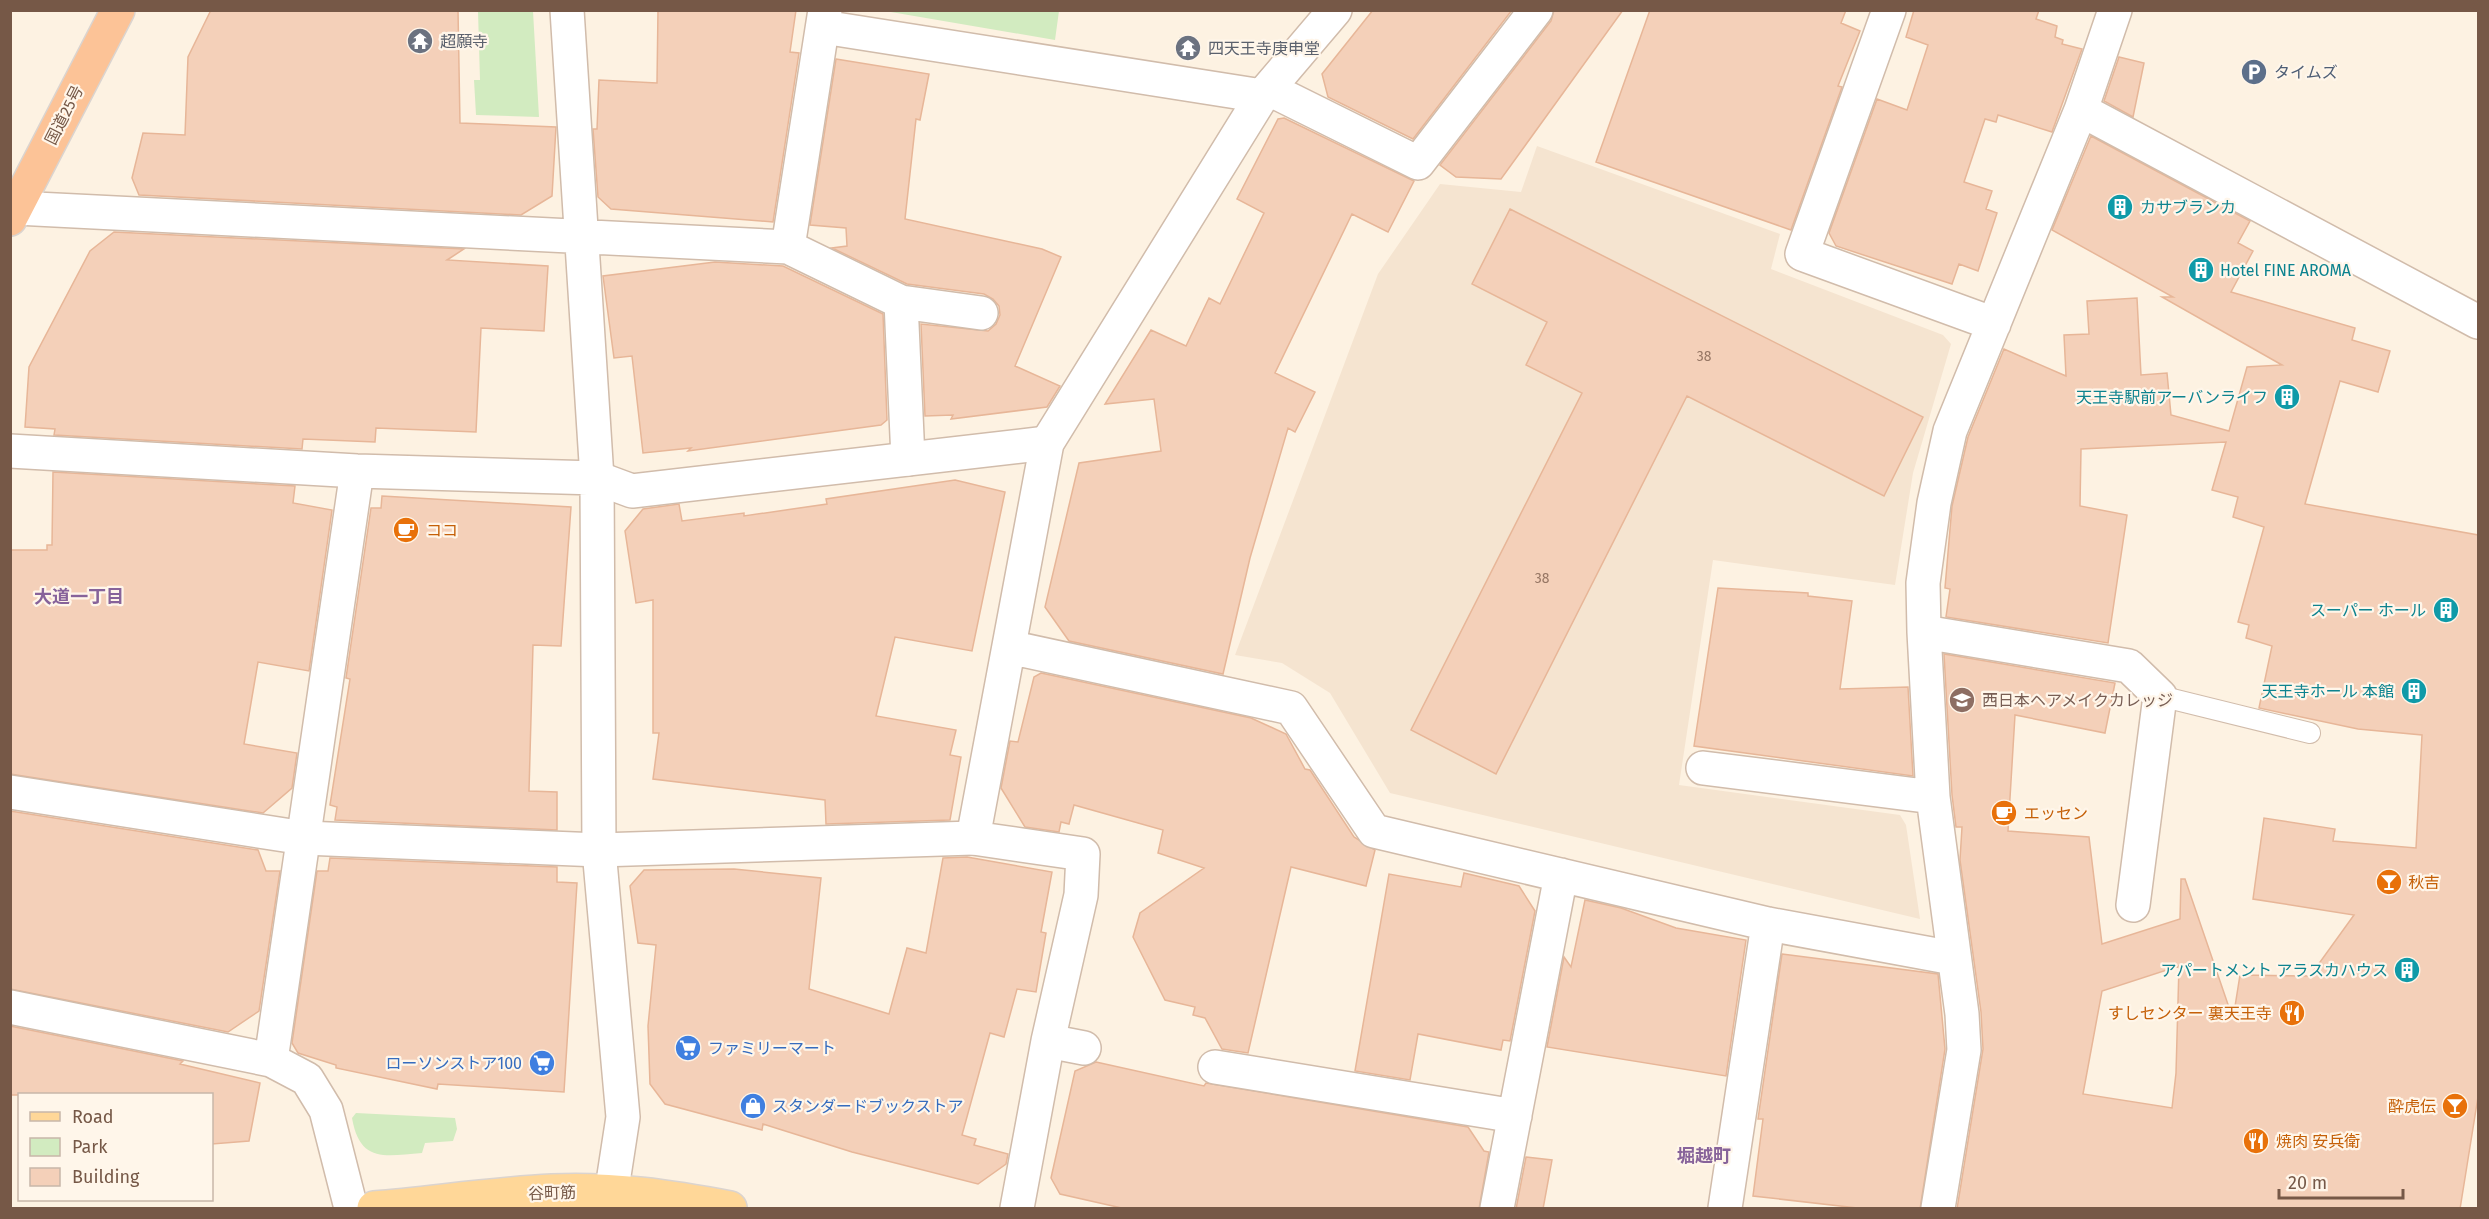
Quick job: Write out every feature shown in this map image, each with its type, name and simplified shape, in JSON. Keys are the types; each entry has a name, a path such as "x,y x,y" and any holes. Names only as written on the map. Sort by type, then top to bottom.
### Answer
{"highway":[{"name":"国道25号","path":"13,213 118,10"}],"main road":[{"name":"谷町筋","path":"374,1209 553,1191 611,1200 678,1198 730,1209"}],"street":[{"path":"567,10 597,478 599,850 623,1117 611,1200"},
{"path":"973,838 1047,443 1265,92 1335,10"},
{"path":"788,247 824,19 1265,92 1418,163 1536,10"},
{"path":"1889,10 1802,254 1994,324"},
{"path":"1938,1209 1964,1050 1962,1014 1934,797 1924,632 1923,583 1934,503 1950,431 2081,110 2115,10"},
{"path":"2081,110 2478,322"},
{"path":"13,213 788,247 900,302 981,313"},
{"path":"900,302 908,459"},
{"path":"10,451 357,471 597,478 632,491 1047,443"},
{"path":"271,1060 357,471"},
{"path":"1924,632 2129,666 2160,696 2133,905"},
{"path":"1009,647 1291,708 1374,831 1768,924 1953,958"},
{"path":"1703,768 1934,797"},
{"path":"10,792 304,838 599,850 973,838 1083,854 1081,895 1048,1041 1017,1209"},
{"path":"1497,1209 1561,875"},
{"path":"1725,1209 1768,924"},
{"path":"10,1007 271,1060 307,1079 326,1110 351,1209"},
{"path":"1048,1041 1084,1048"},
{"path":"1215,1067 1515,1116"}],"lane":[{"path":"2160,696 2310,733"}],"shaded area":[{"path":"1537,146 1780,234 1771,269 1943,335 1951,344 1913,473 1895,585 1713,560 1679,785 1900,815 1906,825 1920,919 1390,793 1330,693 1282,663 1235,655 1378,274 1440,184 1521,192"}],"green space":[{"path":"478,11 533,11 539,117 476,115 474,80 480,80"},
{"path":"885,11 1059,11 1055,40"},
{"path":"356,1113 455,1118 457,1129 453,1141 425,1143 422,1153 385,1155 368,1150 361,1143 352,1118"}],"building":[{"path":"211,10 458,10 460,123 556,127 552,196 521,215 139,195 132,178 143,133 185,135 188,57"},
{"path":"658,10 796,10 790,52 799,53 773,222 611,209 598,197 593,129 597,129 599,80 657,83"},
{"path":"1373,10 1512,10 1413,139 1328,97 1322,74"},
{"path":"1554,10 1623,10 1501,179 1456,177 1440,165 1551,21"},
{"path":"1650,10 1846,10 1841,23 1860,31 1838,86 1842,87 1791,230 1596,162"},
{"path":"1914,10 2039,10 2036,19 2057,26 2055,37 2063,40 2062,44 2082,49 2052,132 1998,115 1996,122 1985,119 1964,182 1992,191 1986,209 1997,213 1978,271 1959,264 1952,284 1836,246 1829,233 1877,99 1907,110 1928,45 1906,37"},
{"path":"2119,57 2144,63 2133,117 2104,101"},
{"path":"836,59 929,74 920,120 916,119 905,219 1042,249 1061,257 1015,366 1060,386 1047,407 951,419 953,415 925,416 921,324 988,331 996,324 1000,315 999,306 984,294 907,284 832,248 847,246 846,228 810,225"},
{"path":"1284,118 1414,181 1388,232 1352,214 1275,373 1315,392 1295,432 1288,428 1250,558 1223,674 1069,641 1045,607 1079,463 1161,451 1154,399 1105,404 1151,330 1186,346 1209,298 1220,304 1264,213 1237,199 1278,119"},
{"path":"2091,136 2250,221 2238,243 2253,251 2231,292 2355,328 2352,340 2390,351 2378,392 2340,381 2305,504 2478,535 2478,1097 2460,1209 1957,1209 1983,1049 1981,1012 1960,860 1962,827 1956,827 1952,795 1944,654 2115,683 2105,733 2015,715 2008,831 2089,837 2102,944 2180,919 2181,879 2185,879 2233,1019 2240,975 2310,976 2354,915 2253,899 2264,818 2335,829 2333,841 2416,848 2422,735 2358,729 2259,708 2272,646 2246,638 2249,625 2238,622 2264,527 2233,517 2238,497 2212,490 2226,442 2081,449 2080,506 2127,515 2108,643 1946,617 1950,589 1945,588 1952,506 1968,437 2004,349 2066,376 2064,335 2089,334 2087,301 2137,298 2141,375 2167,373 2171,415 2229,431 2247,367 2282,365 2162,297 2173,297 2052,230","holes":["2179,966 2176,1073 2172,1108 2083,1094 2102,991"]},
{"path":"1510,209 1923,417 1884,496 1687,396 1496,774 1411,730 1582,393 1526,365 1547,322 1472,284"},
{"path":"114,232 464,249 447,260 548,266 544,331 481,328 476,432 376,428 375,442 303,439 302,449 54,435 55,429 25,427 29,367 90,251"},
{"path":"715,262 783,266 883,314 887,420 881,425 688,451 691,448 643,453 632,356 614,358 603,276"},
{"path":"53,472 295,486 293,503 332,510 309,671 258,662 244,744 297,753 292,788 263,813 10,774 10,550 47,550 47,545 52,545"},
{"path":"955,480 1005,492 972,651 895,637 876,716 956,730 950,755 961,757 950,820 826,824 825,800 653,779 659,733 653,733 653,600 636,603 625,531 643,509 679,504 682,521 744,513 744,516 827,504 826,499"},
{"path":"382,496 571,507 561,646 533,645 529,791 557,792 557,830 335,820 337,807 330,805 350,679 346,678 371,508 381,508"},
{"path":"1718,588 1808,593 1808,596 1852,601 1840,689 1908,687 1913,776 1694,746"},
{"path":"1041,673 1251,718 1286,734 1305,769 1310,770 1354,837 1375,850 1366,886 1291,867 1248,1053 1222,1049 1205,1018 1193,1015 1195,1007 1165,1000 1133,937 1140,913 1204,868 1158,853 1163,830 1074,805 1069,824 1061,822 1059,832 1025,827 1001,788 1010,741 1018,742 1034,677"},
{"path":"10,811 258,850 266,871 280,871 259,1011 228,1032 10,989"},
{"path":"967,857 1052,872 1041,932 1046,933 1036,992 1017,989 1004,1037 990,1033 962,1135 976,1139 974,1145 1008,1154 1006,1164 978,1184 852,1152 763,1124 762,1130 665,1104 650,1084 648,1026 656,945 638,943 630,886 644,870 734,869 821,878 809,989 889,1014 907,948 926,953 943,858"},
{"path":"330,858 557,867 557,882 577,883 564,1092 438,1084 437,1089 336,1068 336,1065 298,1053 292,1043 317,871 328,871"},
{"path":"1464,873 1519,886 1535,911 1510,1041 1503,1040 1501,1050 1418,1034 1410,1080 1355,1071 1389,874 1461,887"},
{"path":"1585,900 1621,908 1676,928 1746,940 1726,1076 1547,1047 1564,957 1571,967"},
{"path":"1782,954 1938,974 1945,1049 1920,1209 1866,1209 1753,1196 1763,1119 1758,1119"},
{"path":"10,1026 183,1061 180,1064 260,1083 249,1141 213,1144 213,1093 18,1093 18,1095 10,1095"},
{"path":"1096,1062 1204,1086 1206,1083 1468,1127 1484,1151 1489,1152 1479,1209 1126,1209 1060,1194 1051,1178 1075,1071"},
{"path":"1526,1157 1552,1160 1543,1209 1516,1209"}],"place":[{"name":"超願寺","path":"420,41"},
{"name":"四天王寺庚申堂","path":"1188,48"},
{"name":"タイムズ","path":"2254,72"},
{"name":"カサブランカ","path":"2120,207"},
{"name":"Hotel FINE AROMA","path":"2201,270"},
{"name":"天王寺駅前アーバンライフ","path":"2287,397"},
{"name":"ココ","path":"406,530"},
{"name":"スーパー ホール","path":"2446,610"},
{"name":"天王寺ホール 本館","path":"2414,691"},
{"name":"西日本ヘアメイクカレッジ","path":"1962,700"},
{"name":"エッセン","path":"2004,813"},
{"name":"秋吉","path":"2389,882"},
{"name":"アパートメント アラスカハウス","path":"2407,970"},
{"name":"すしセンター 裏天王寺","path":"2292,1013"},
{"name":"ファミリーマート","path":"688,1048"},
{"name":"ローソンストア100","path":"542,1063"},
{"name":"スタンダードブックストア","path":"753,1106"},
{"name":"酔虎伝","path":"2455,1106"},
{"name":"焼肉 安兵衛","path":"2256,1141"}],"district":[{"name":"大道一丁目","path":"79,597"},
{"name":"堀越町","path":"1704,1156"}]}
